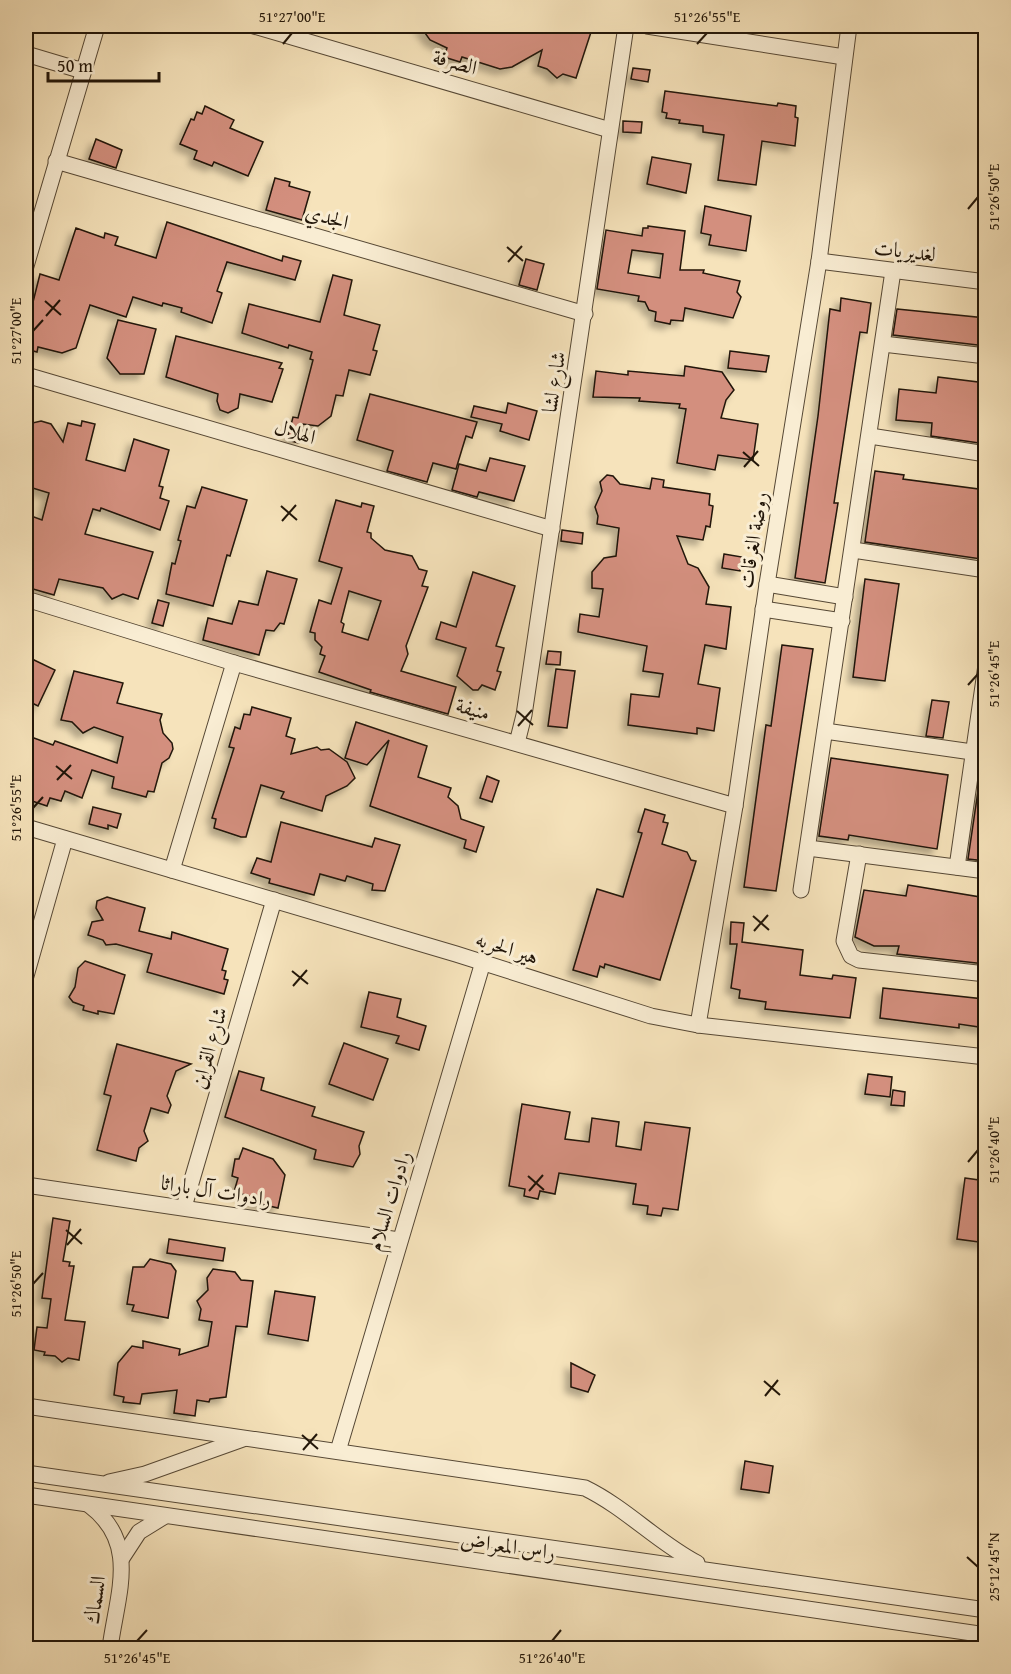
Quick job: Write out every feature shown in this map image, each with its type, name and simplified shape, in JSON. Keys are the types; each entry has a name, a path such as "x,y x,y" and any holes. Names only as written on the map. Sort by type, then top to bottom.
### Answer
{"street":[{"path":"26,266 97,26"},
{"name":"الصرفة","path":"254,26 610,130"},
{"name":"شارع لشا","path":"517,743 525,715 626,26"},
{"path":"647,26 844,57"},
{"name":"روضة الغرقات","path":"698,1025 735,806 766,584 819,261 849,26"},
{"path":"26,54 83,71"},
{"name":"الجدي","path":"56,162 585,314"},
{"name":"لغديريات","path":"819,261 986,282"},
{"path":"801,890 893,271"},
{"path":"883,344 986,356"},
{"name":"الهلال","path":"26,375 552,529"},
{"path":"870,436 986,454"},
{"path":"852,550 986,570"},
{"path":"766,584 845,597"},
{"name":"منيفة","path":"26,598 234,663 735,806"},
{"path":"763,609 842,621"},
{"path":"172,870 234,663"},
{"path":"957,867 986,665"},
{"path":"825,731 972,752"},
{"name":"هير الحربه","path":"26,827 483,962 651,1016 698,1025 986,1057"},
{"path":"26,976 65,839"},
{"path":"808,848 986,870"},
{"path":"859,854 844,941 851,956 859,960 986,974"},
{"name":"شارع القراين","path":"184,1207 274,900"},
{"name":"رادوات السلام","path":"338,1451 483,962"},
{"name":"رادوات آل باراثا","path":"26,1185 399,1240"},
{"name":"راس المعراض","path":"26,1406 585,1488 604,1497 663,1543 708,1569"},
{"path":"99,1484 145,1474 246,1438"},
{"name":"راس المعراض","path":"26,1473 986,1610"},
{"name":"راس المعراض","path":"26,1495 986,1635"},
{"name":"السماك","path":"88,1504 111,1526 119,1541 122,1558 110,1648"},
{"name":"السماك","path":"122,1558 139,1533 165,1516"}],"building":[{"path":"420,26 593,26 576,78 563,74 557,78 547,69 538,66 542,50 512,67 500,69 462,57 460,62 444,57 447,48 430,40"},
{"path":"633,68 650,70 648,82 631,79"},
{"path":"665,91 777,106 778,103 796,106 795,117 798,118 795,146 762,141 756,185 718,180 724,135 703,132 703,126 679,123 680,120 666,118 667,113 662,112"},
{"path":"205,106 234,120 230,128 263,142 248,176 214,162 212,166 194,159 197,151 180,144 191,119 194,120 197,112 202,114"},
{"path":"623,121 642,122 641,133 623,132"},
{"path":"96,139 122,150 116,168 89,159"},
{"path":"652,157 691,164 686,193 647,184"},
{"path":"275,178 290,182 289,186 310,192 302,220 266,210"},
{"path":"705,206 751,216 746,251 709,245 711,235 701,233"},
{"path":"167,222 282,261 283,256 301,261 295,280 227,262 217,291 222,293 212,323 181,312 182,308 163,303 162,306 133,297 126,317 90,305 76,348 62,353 38,347 37,352 26,349 26,330 40,274 59,280 76,228 104,238 105,233 118,237 115,245 156,258"},
{"path":"648,226 685,231 680,270 704,270 703,273 740,281 737,292 741,297 733,318 685,308 683,321 671,320 670,324 655,321 656,312 649,310 645,302 638,301 639,296 597,289 606,230 642,236 643,228 648,228","holes":["632,250 663,254 660,278 628,273"]},
{"path":"526,259 544,264 537,290 519,285"},
{"path":"333,275 352,280 344,315 380,325 373,350 377,351 370,375 349,370 343,396 336,395 331,416 318,426 303,424 299,443 287,440 293,417 298,418 313,360 310,359 312,352 289,345 288,348 242,333 249,304 320,322"},
{"path":"841,298 871,303 867,333 860,332 834,503 838,503 825,583 795,578 818,416 830,309 840,311"},
{"path":"897,309 986,318 986,346 893,335"},
{"path":"118,320 156,329 144,374 120,374 107,358"},
{"path":"176,336 282,363 279,368 283,369 272,402 240,394 238,408 228,413 220,410 217,401 218,394 166,377"},
{"path":"730,351 769,356 766,372 728,368"},
{"path":"685,366 722,372 734,390 726,400 721,418 758,424 753,460 718,455 715,470 677,463 686,409 679,408 680,404 639,401 640,398 593,397 596,371 628,375 628,371 684,376"},
{"path":"938,377 986,383 986,444 931,436 932,423 896,420 899,389 936,393"},
{"path":"370,394 477,422 472,438 466,436 456,469 433,463 427,482 387,471 393,451 357,440"},
{"path":"508,403 537,411 529,440 500,431 502,424 471,417 474,406 506,413"},
{"path":"41,421 51,424 63,442 68,423 81,426 82,421 95,424 86,460 125,471 134,439 169,450 159,486 163,487 160,498 169,501 160,530 101,508 100,511 93,509 85,534 153,552 138,599 123,594 112,599 103,588 59,579 54,595 26,587 26,514 42,520 49,493 26,486 28,424"},
{"path":"490,458 525,466 514,501 479,492 477,497 452,490 459,464 486,471"},
{"path":"875,471 904,475 903,479 986,490 986,526 981,559 865,542"},
{"path":"607,475 613,476 620,484 650,489 652,478 664,480 663,487 710,494 709,505 713,506 710,527 706,526 703,540 677,536 688,564 698,568 709,587 706,604 731,607 726,649 705,645 698,684 720,688 714,731 697,728 697,734 628,725 631,694 659,697 663,674 643,671 647,646 578,632 580,614 599,617 603,589 592,588 592,572 604,558 616,556 619,528 597,524 598,516 595,507 602,491 600,482"},
{"path":"202,487 247,500 230,556 227,555 213,606 166,594 172,563 175,564 181,541 178,540 187,506 195,508"},
{"path":"336,500 361,507 362,503 374,506 367,532 371,533 371,538 385,550 412,556 419,569 427,571 422,586 428,587 406,646 408,654 401,671 456,687 448,714 370,692 371,690 319,672 325,656 320,654 322,647 315,640 315,633 310,632 319,600 331,604 342,568 319,561","holes":["349,591 381,601 368,640 342,632 344,624 341,622"]},
{"path":"562,530 583,533 582,544 561,541"},
{"path":"724,554 742,557 740,571 722,568"},
{"path":"267,571 297,579 284,624 280,623 274,631 266,630 259,655 203,640 208,618 232,624 239,601 258,605"},
{"path":"473,572 515,586 496,646 504,648 497,671 501,672 495,690 482,685 478,690 473,690 457,676 466,648 436,639 441,622 456,627"},
{"path":"865,579 899,584 885,681 853,677"},
{"path":"158,600 169,603 163,626 152,623"},
{"path":"782,645 813,649 776,891 744,887 766,725 771,726"},
{"path":"548,651 561,652 560,665 546,664"},
{"path":"32,659 55,670 38,706 26,700 26,673"},
{"path":"556,669 575,671 567,728 548,726"},
{"path":"74,671 123,683 117,703 162,714 160,720 163,733 172,743 173,749 169,758 162,763 154,792 148,791 146,797 112,788 114,777 92,770 82,798 65,791 61,801 50,798 47,806 26,799 26,735 53,745 55,741 117,763 123,737 94,727 83,733 72,722 61,720"},
{"path":"932,700 949,702 943,738 926,736"},
{"path":"252,707 291,718 286,736 295,739 291,754 317,747 321,750 329,749 347,762 355,778 347,786 326,796 322,811 281,798 284,792 261,785 246,837 241,837 214,828 216,819 212,818 234,748 229,747 235,727 240,729 244,714 250,715"},
{"path":"356,722 427,746 418,777 451,788 448,797 458,806 461,819 484,827 476,852 464,848 466,840 370,806 389,740 367,765 345,758"},
{"path":"831,758 948,775 937,849 849,835 848,840 819,836"},
{"path":"982,764 986,765 986,861 968,859"},
{"path":"487,776 499,781 492,802 480,798"},
{"path":"93,807 121,814 117,828 108,825 108,829 89,824"},
{"path":"645,809 665,815 663,822 668,823 662,844 687,852 691,860 696,861 660,980 605,964 604,968 600,966 597,977 573,970 597,889 623,897 642,833 638,832"},
{"path":"281,822 372,847 375,838 400,845 385,891 372,890 373,884 347,876 345,881 320,874 314,895 269,883 270,879 251,873 257,858 271,862"},
{"path":"908,885 986,898 985,964 897,954 899,946 874,946 855,937 864,890 906,896"},
{"path":"107,897 145,908 139,931 171,939 172,932 228,949 222,970 226,971 224,979 228,980 224,994 147,972 152,954 116,944 106,945 103,940 88,935 92,922 103,920 96,908 97,901"},
{"path":"731,922 744,923 742,942 803,950 800,975 832,979 833,975 856,978 850,1018 765,1009 766,1002 739,998 740,990 731,988 737,944 730,944"},
{"path":"85,961 125,975 114,1014 98,1011 98,1014 83,1010 84,1006 73,1002 69,997 75,987 78,968"},
{"path":"883,988 984,999 986,1028 959,1024 959,1028 880,1018"},
{"path":"369,992 401,999 397,1017 426,1026 419,1050 396,1043 399,1036 361,1027"},
{"path":"344,1043 388,1059 373,1100 329,1084"},
{"path":"117,1044 191,1064 176,1071 167,1096 171,1105 168,1113 151,1108 144,1131 148,1141 139,1148 136,1161 97,1150 111,1096 104,1094"},
{"path":"239,1071 264,1078 261,1090 315,1107 312,1116 364,1132 359,1146 360,1154 353,1167 314,1159 316,1150 225,1117"},
{"path":"868,1074 892,1077 890,1097 865,1094"},
{"path":"893,1090 905,1092 904,1106 891,1105"},
{"path":"522,1104 570,1112 565,1139 589,1142 592,1118 619,1122 616,1146 641,1150 645,1122 690,1128 678,1210 663,1208 661,1216 647,1214 648,1206 633,1204 636,1184 559,1173 555,1194 540,1191 538,1199 524,1196 525,1189 509,1186"},
{"path":"243,1148 273,1159 285,1175 278,1208 248,1201 249,1196 234,1192 238,1178 232,1176 235,1159 239,1159"},
{"path":"965,1178 986,1181 986,1243 957,1239"},
{"path":"53,1218 70,1221 63,1261 70,1262 69,1266 74,1266 65,1320 85,1322 79,1360 68,1358 62,1362 55,1356 44,1355 45,1352 34,1350 37,1327 47,1328 51,1299 42,1298"},
{"path":"169,1239 225,1248 223,1261 167,1253"},
{"path":"150,1259 171,1264 176,1271 168,1318 132,1311 134,1305 127,1304 133,1267 144,1267"},
{"path":"213,1269 235,1272 241,1280 253,1281 247,1327 236,1326 226,1397 210,1399 209,1402 197,1400 195,1416 174,1413 177,1390 142,1394 140,1404 123,1402 124,1397 114,1395 118,1363 132,1346 143,1348 143,1341 180,1349 179,1355 208,1346 212,1322 199,1320 201,1309 197,1301 208,1290 207,1278"},
{"path":"275,1291 315,1297 308,1341 268,1334"},
{"path":"571,1363 595,1375 588,1392 571,1387"},
{"path":"745,1461 773,1466 769,1493 741,1489"}]}
